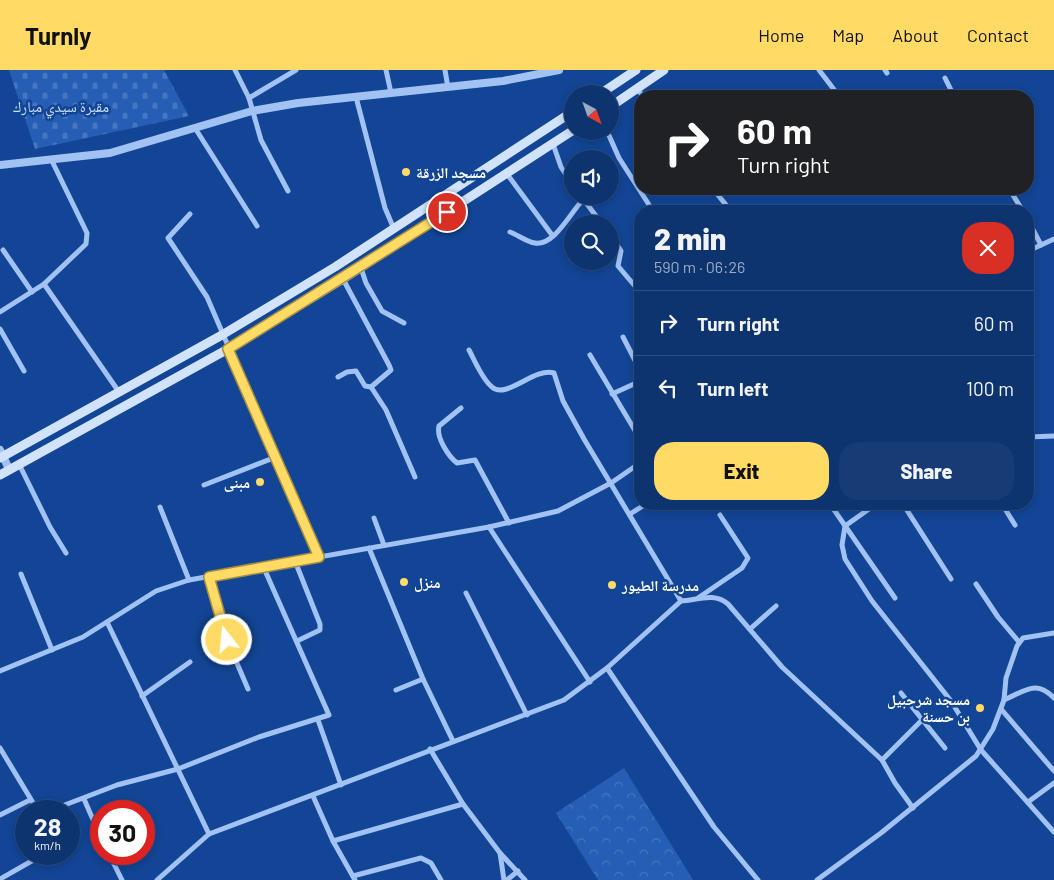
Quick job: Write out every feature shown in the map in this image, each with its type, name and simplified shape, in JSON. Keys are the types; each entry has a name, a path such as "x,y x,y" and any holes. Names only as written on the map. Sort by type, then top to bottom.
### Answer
{"main road":[{"path":"614,85 636,70"},
{"path":"642,90 664,70"},
{"path":"619,102 634,95"},
{"path":"1,454 119,393 222,335 394,229 564,117"},
{"path":"0,475 228,349 344,278 564,136"}],"street":[{"path":"235,70 249,98 261,140 288,191"},
{"path":"249,98 296,70"},
{"path":"386,70 391,93"},
{"path":"445,70 448,88"},
{"path":"0,165 110,153 252,111 356,97 503,81 559,70"},
{"path":"819,70 834,90"},
{"path":"945,78 951,90"},
{"path":"356,97 385,208 394,229"},
{"path":"196,128 256,226"},
{"path":"611,140 619,158 634,181"},
{"path":"553,144 564,172"},
{"path":"0,312 44,284 86,244 87,233 51,160"},
{"path":"507,174 552,236"},
{"path":"718,195 726,205"},
{"path":"510,232 534,243 543,242 564,226 577,205"},
{"path":"587,205 595,215"},
{"path":"190,214 168,238 207,297 319,557"},
{"path":"1034,232 1041,245"},
{"path":"1034,248 1054,239"},
{"path":"619,248 621,251 619,261"},
{"path":"3,250 32,292"},
{"path":"360,267 366,283 382,311 404,323"},
{"path":"619,267 634,285"},
{"path":"338,377 347,372 356,371 365,386 371,386 391,370 344,278"},
{"path":"44,284 119,393"},
{"path":"0,329 24,371"},
{"path":"623,337 634,358"},
{"path":"469,350 490,386 496,391 504,391 536,374 554,372 563,402 681,601"},
{"path":"590,355 634,429"},
{"path":"612,394 634,384"},
{"path":"371,386 386,410 415,477"},
{"path":"461,408 439,426 439,437 452,459 457,463 475,460 509,523"},
{"path":"1034,437 1054,436"},
{"path":"1,454 9,469"},
{"path":"204,484 276,457"},
{"path":"18,464 50,527 66,553"},
{"path":"0,671 83,637 156,591 189,580 489,528 558,512 611,483 634,467"},
{"path":"160,507 189,580"},
{"path":"630,514 636,510"},
{"path":"834,510 895,598"},
{"path":"868,510 845,526 842,545 845,560 872,601 951,701 981,750 1054,832"},
{"path":"907,510 951,579"},
{"path":"1006,510 1015,525"},
{"path":"696,600 742,568 748,558 720,515"},
{"path":"374,518 384,546"},
{"path":"489,528 590,682"},
{"path":"369,548 423,679 453,741"},
{"path":"295,561 320,624 320,630 297,642"},
{"path":"80,800 117,786 178,769 259,737 318,720 329,713 263,566"},
{"path":"22,574 52,650"},
{"path":"209,577 227,640 248,688"},
{"path":"976,584 1019,642"},
{"path":"466,593 527,715"},
{"path":"157,880 209,834 564,700 607,668 681,601 713,597 721,598 782,667 882,760 895,784 913,808"},
{"path":"750,630 776,606"},
{"path":"107,622 209,834"},
{"path":"817,880 951,779 981,750 993,729 1001,709 1004,700 1006,678 1012,656 1019,642 1029,637 1054,633"},
{"path":"142,696 190,662"},
{"path":"607,668 714,828 755,879"},
{"path":"396,690 423,679"},
{"path":"1004,700 1038,687 1045,688 1053,695"},
{"path":"901,693 945,748"},
{"path":"1001,709 1054,771"},
{"path":"318,720 341,785"},
{"path":"882,760 922,720"},
{"path":"0,748 30,800"},
{"path":"430,749 463,804 500,853 525,880"},
{"path":"1028,802 1054,783"},
{"path":"313,796 334,842 354,878 421,858 431,863 441,880"},
{"path":"84,799 90,813"},
{"path":"334,842 463,804"},
{"path":"0,815 15,808"},
{"path":"500,853 505,880 518,871"},
{"path":"0,878 23,865"},
{"path":"114,865 122,880"}],"green space":[{"name":"مقبرة سيدي مبارك","path":"9,70 164,70 189,116 35,149"},
{"path":"624,768 693,880 598,880 556,813"}],"place":[{"name":"مسجد الزرقة","path":"406,172"},
{"name":"مبنى","path":"260,482"},
{"name":"منزل","path":"404,582"},
{"name":"مدرسة الطيور","path":"612,585"},
{"name":"مسجد شرحبيل بن حسنة","path":"980,708"}],"route":[{"path":"227,640 209,577 319,557 228,349 447,212"}]}
